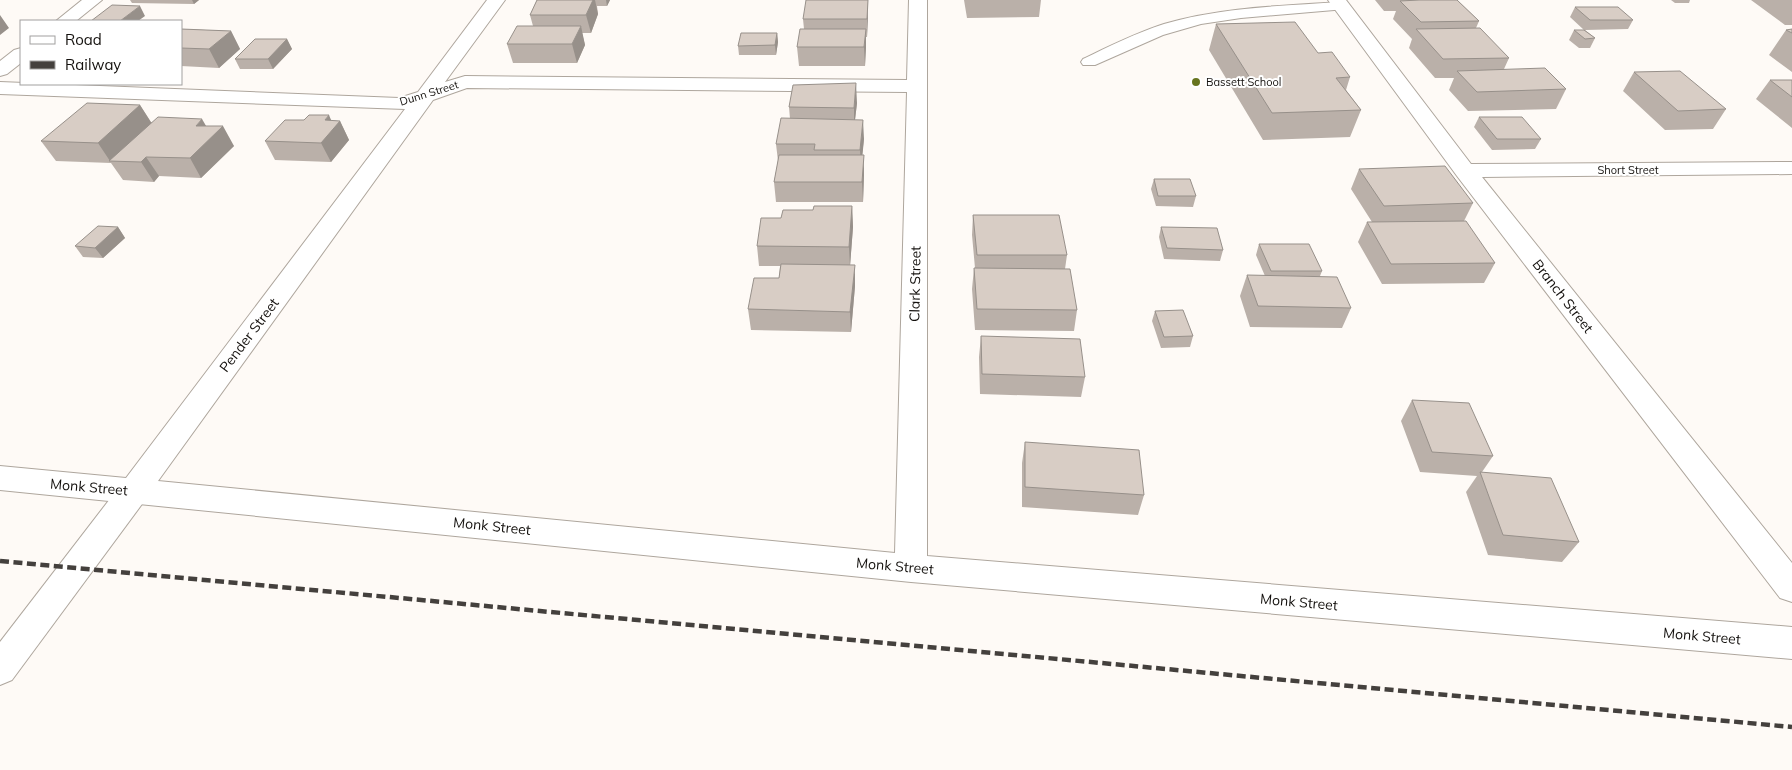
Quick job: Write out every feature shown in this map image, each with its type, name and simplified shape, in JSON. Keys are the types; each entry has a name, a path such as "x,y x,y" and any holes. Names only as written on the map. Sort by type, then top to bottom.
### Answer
{"street":[{"path":"65,20 93,0"},
{"name":"Pender Street","path":"0,669 134,491 496,0"},
{"name":"Clark Street","path":"911,568 918,0"},
{"name":"Branch Street","path":"1339,3 1465,171 1792,588"},
{"path":"0,70 20,55"},
{"name":"Dunn Street","path":"0,88 401,104 465,82 918,86"},
{"name":"Short Street","path":"1465,171 1792,168"},
{"name":"Monk Street","path":"0,478 911,568 1792,643"}],"lane":[{"path":"1090,62 1147,35 1182,24 1250,13 1339,3"}],"building":[{"path":"537,0 593,0 586,15 530,15"},
{"path":"806,0 868,0 867,19 803,19"},
{"path":"1457,0 1479,21 1421,22 1400,1"},
{"path":"112,5 140,6 121,20 92,20"},
{"path":"1575,7 1618,7 1633,20 1590,20"},
{"path":"1295,22 1318,53 1332,52 1350,77 1336,78 1361,110 1272,113 1216,24"},
{"path":"517,26 581,26 572,44 507,44"},
{"path":"1480,28 1509,58 1443,59 1416,29"},
{"path":"182,29 231,31 209,49 182,48"},
{"path":"800,29 866,29 864,47 797,47"},
{"path":"1574,30 1584,30 1595,38 1585,39"},
{"path":"741,33 777,33 775,45 738,46"},
{"path":"255,39 287,39 268,59 235,59"},
{"path":"1545,68 1566,89 1477,92 1457,71"},
{"path":"1680,71 1726,109 1678,111 1634,72"},
{"path":"1770,80 1792,80 1792,97"},
{"path":"856,83 854,108 789,107 793,85"},
{"path":"87,103 140,105 98,143 41,141"},
{"path":"309,115 329,115 325,120 340,121 321,143 265,141 285,120 304,120"},
{"path":"158,117 202,119 196,126 223,126 190,158 146,157 141,162 109,161"},
{"path":"1479,117 1522,117 1541,139 1497,139"},
{"path":"781,118 863,120 860,150 814,150 815,144 776,144"},
{"path":"779,155 864,155 862,182 774,182"},
{"path":"1445,166 1473,203 1384,206 1359,169"},
{"path":"1154,179 1190,179 1196,196 1158,196"},
{"path":"814,206 852,206 849,247 757,246 761,218 781,218 783,210 813,210"},
{"path":"973,215 1059,215 1067,255 977,255"},
{"path":"1466,221 1495,263 1391,264 1367,222"},
{"path":"98,226 118,227 95,248 75,246"},
{"path":"1161,227 1217,228 1223,250 1167,248"},
{"path":"1259,244 1309,244 1322,271 1271,271"},
{"path":"781,264 855,265 850,312 748,309 754,278 779,278"},
{"path":"974,268 1070,269 1077,310 977,309"},
{"path":"1247,275 1337,277 1351,308 1258,306"},
{"path":"1183,310 1193,336 1164,337 1155,311"},
{"path":"981,336 1080,339 1085,377 982,374"},
{"path":"1412,400 1469,403 1493,456 1432,452"},
{"path":"1025,442 1139,450 1144,495 1025,487"},
{"path":"1480,472 1551,478 1579,542 1503,535"}],"railway":[{"path":"0,561 1792,727"}],"place":[{"name":"Bassett School","path":"1196,82"}]}
